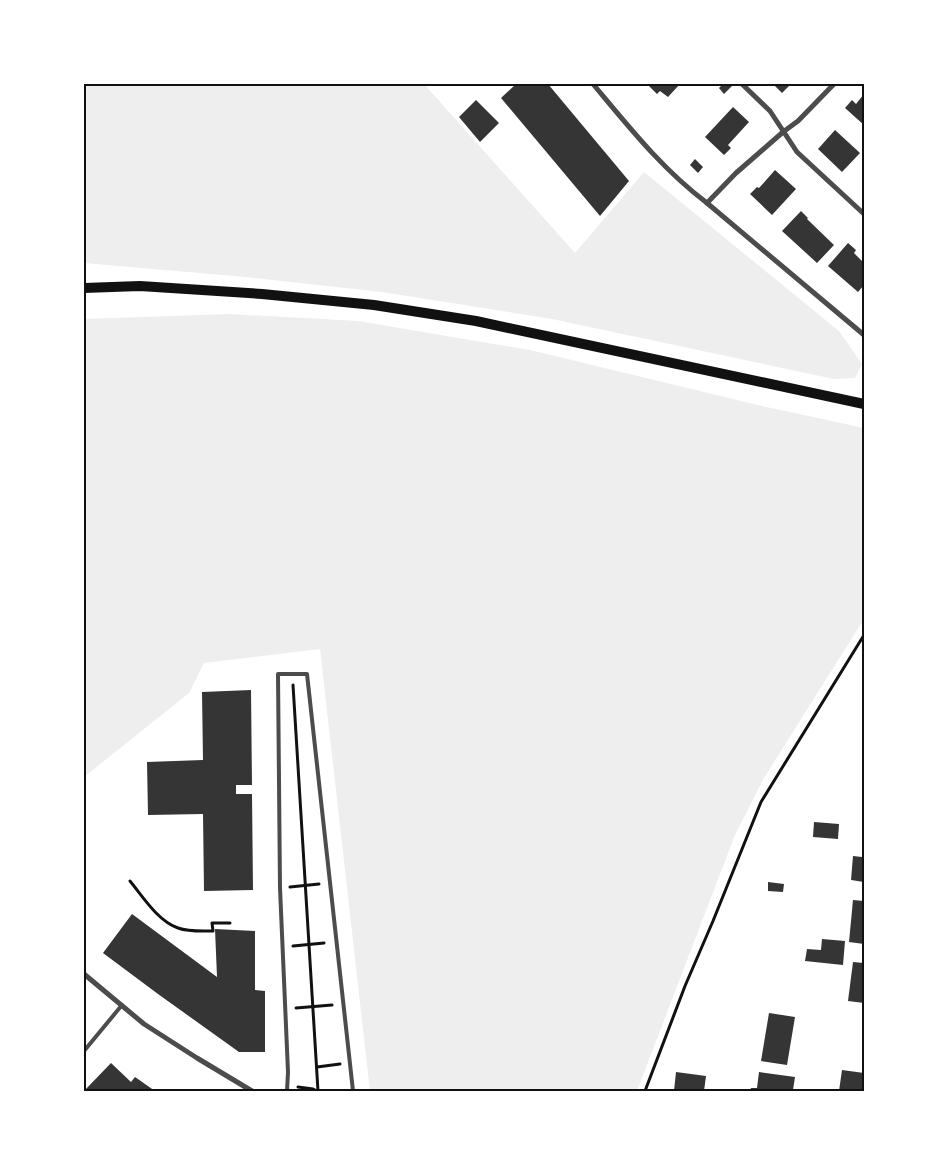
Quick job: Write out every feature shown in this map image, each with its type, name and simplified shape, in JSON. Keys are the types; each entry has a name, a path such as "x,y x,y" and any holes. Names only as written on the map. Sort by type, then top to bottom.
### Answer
{"main road":[{"path":"84,288 140,286 244,293 384,306 476,321 864,404"}],"street":[{"path":"593,84 647,150 684,186 708,203 864,334"},
{"path":"742,84 770,111 797,152 864,214"},
{"path":"708,203 736,173 798,121 834,84"},
{"path":"84,974 152,1029 252,1091"}],"lane":[{"path":"287,1089 280,888 278,674 307,674 353,1091"},
{"path":"84,1051 122,1005"}],"path":[{"path":"645,1091 685,986 761,802 864,635"},
{"path":"287,1089 304,1087 317,1091 314,1007 293,674"},
{"path":"130,881 166,922 178,928 213,931 212,923 230,923"},
{"path":"280,888 330,883"},
{"path":"283,947 337,942"},
{"path":"285,1009 344,1004"},
{"path":"317,1067 350,1064"}],"shaded area":[{"path":"84,84 424,84 575,253 644,172 839,331 862,364 855,378 834,379 552,319 382,292 245,277 84,263"},
{"path":"230,314 358,321 530,350 762,406 864,428 864,619 764,778 735,835 637,1091 370,1091 320,649 204,663 189,693 84,777 84,319"}],"building":[{"path":"516,84 548,84 629,181 600,216 501,98"},
{"path":"647,84 680,84 668,97 660,91 657,94"},
{"path":"723,84 733,85 724,94 719,88"},
{"path":"773,84 791,84 782,93"},
{"path":"864,94 864,125 845,108 852,100 856,104"},
{"path":"476,100 499,123 480,142 459,117"},
{"path":"733,107 749,122 728,145 731,148 724,155 705,137"},
{"path":"835,130 860,153 842,172 818,149"},
{"path":"695,159 703,167 698,173 690,165"},
{"path":"775,170 796,189 772,215 750,194 757,187 759,188"},
{"path":"801,211 834,245 817,263 782,231"},
{"path":"848,243 856,250 854,253 864,263 864,285 858,292 828,266"},
{"path":"251,690 252,785 236,785 236,794 252,794 253,890 204,891 203,814 148,815 147,762 203,760 202,692"},
{"path":"814,822 839,824 838,839 813,837"},
{"path":"863,851 864,882 851,880 853,856 862,857"},
{"path":"768,882 784,884 783,892 768,891"},
{"path":"853,900 864,901 864,944 849,942"},
{"path":"132,914 217,977 215,929 255,931 255,990 265,991 265,1052 239,1052 103,953"},
{"path":"822,939 845,941 843,965 805,961 807,949 821,950"},
{"path":"853,962 864,963 864,1003 848,1001"},
{"path":"769,1013 795,1017 787,1065 761,1061"},
{"path":"111,1063 131,1082 135,1077 155,1091 84,1091"},
{"path":"842,1070 864,1073 864,1091 839,1091"},
{"path":"676,1072 706,1076 704,1091 674,1091"},
{"path":"759,1072 795,1077 793,1090 750,1091 751,1088 757,1088"}]}
